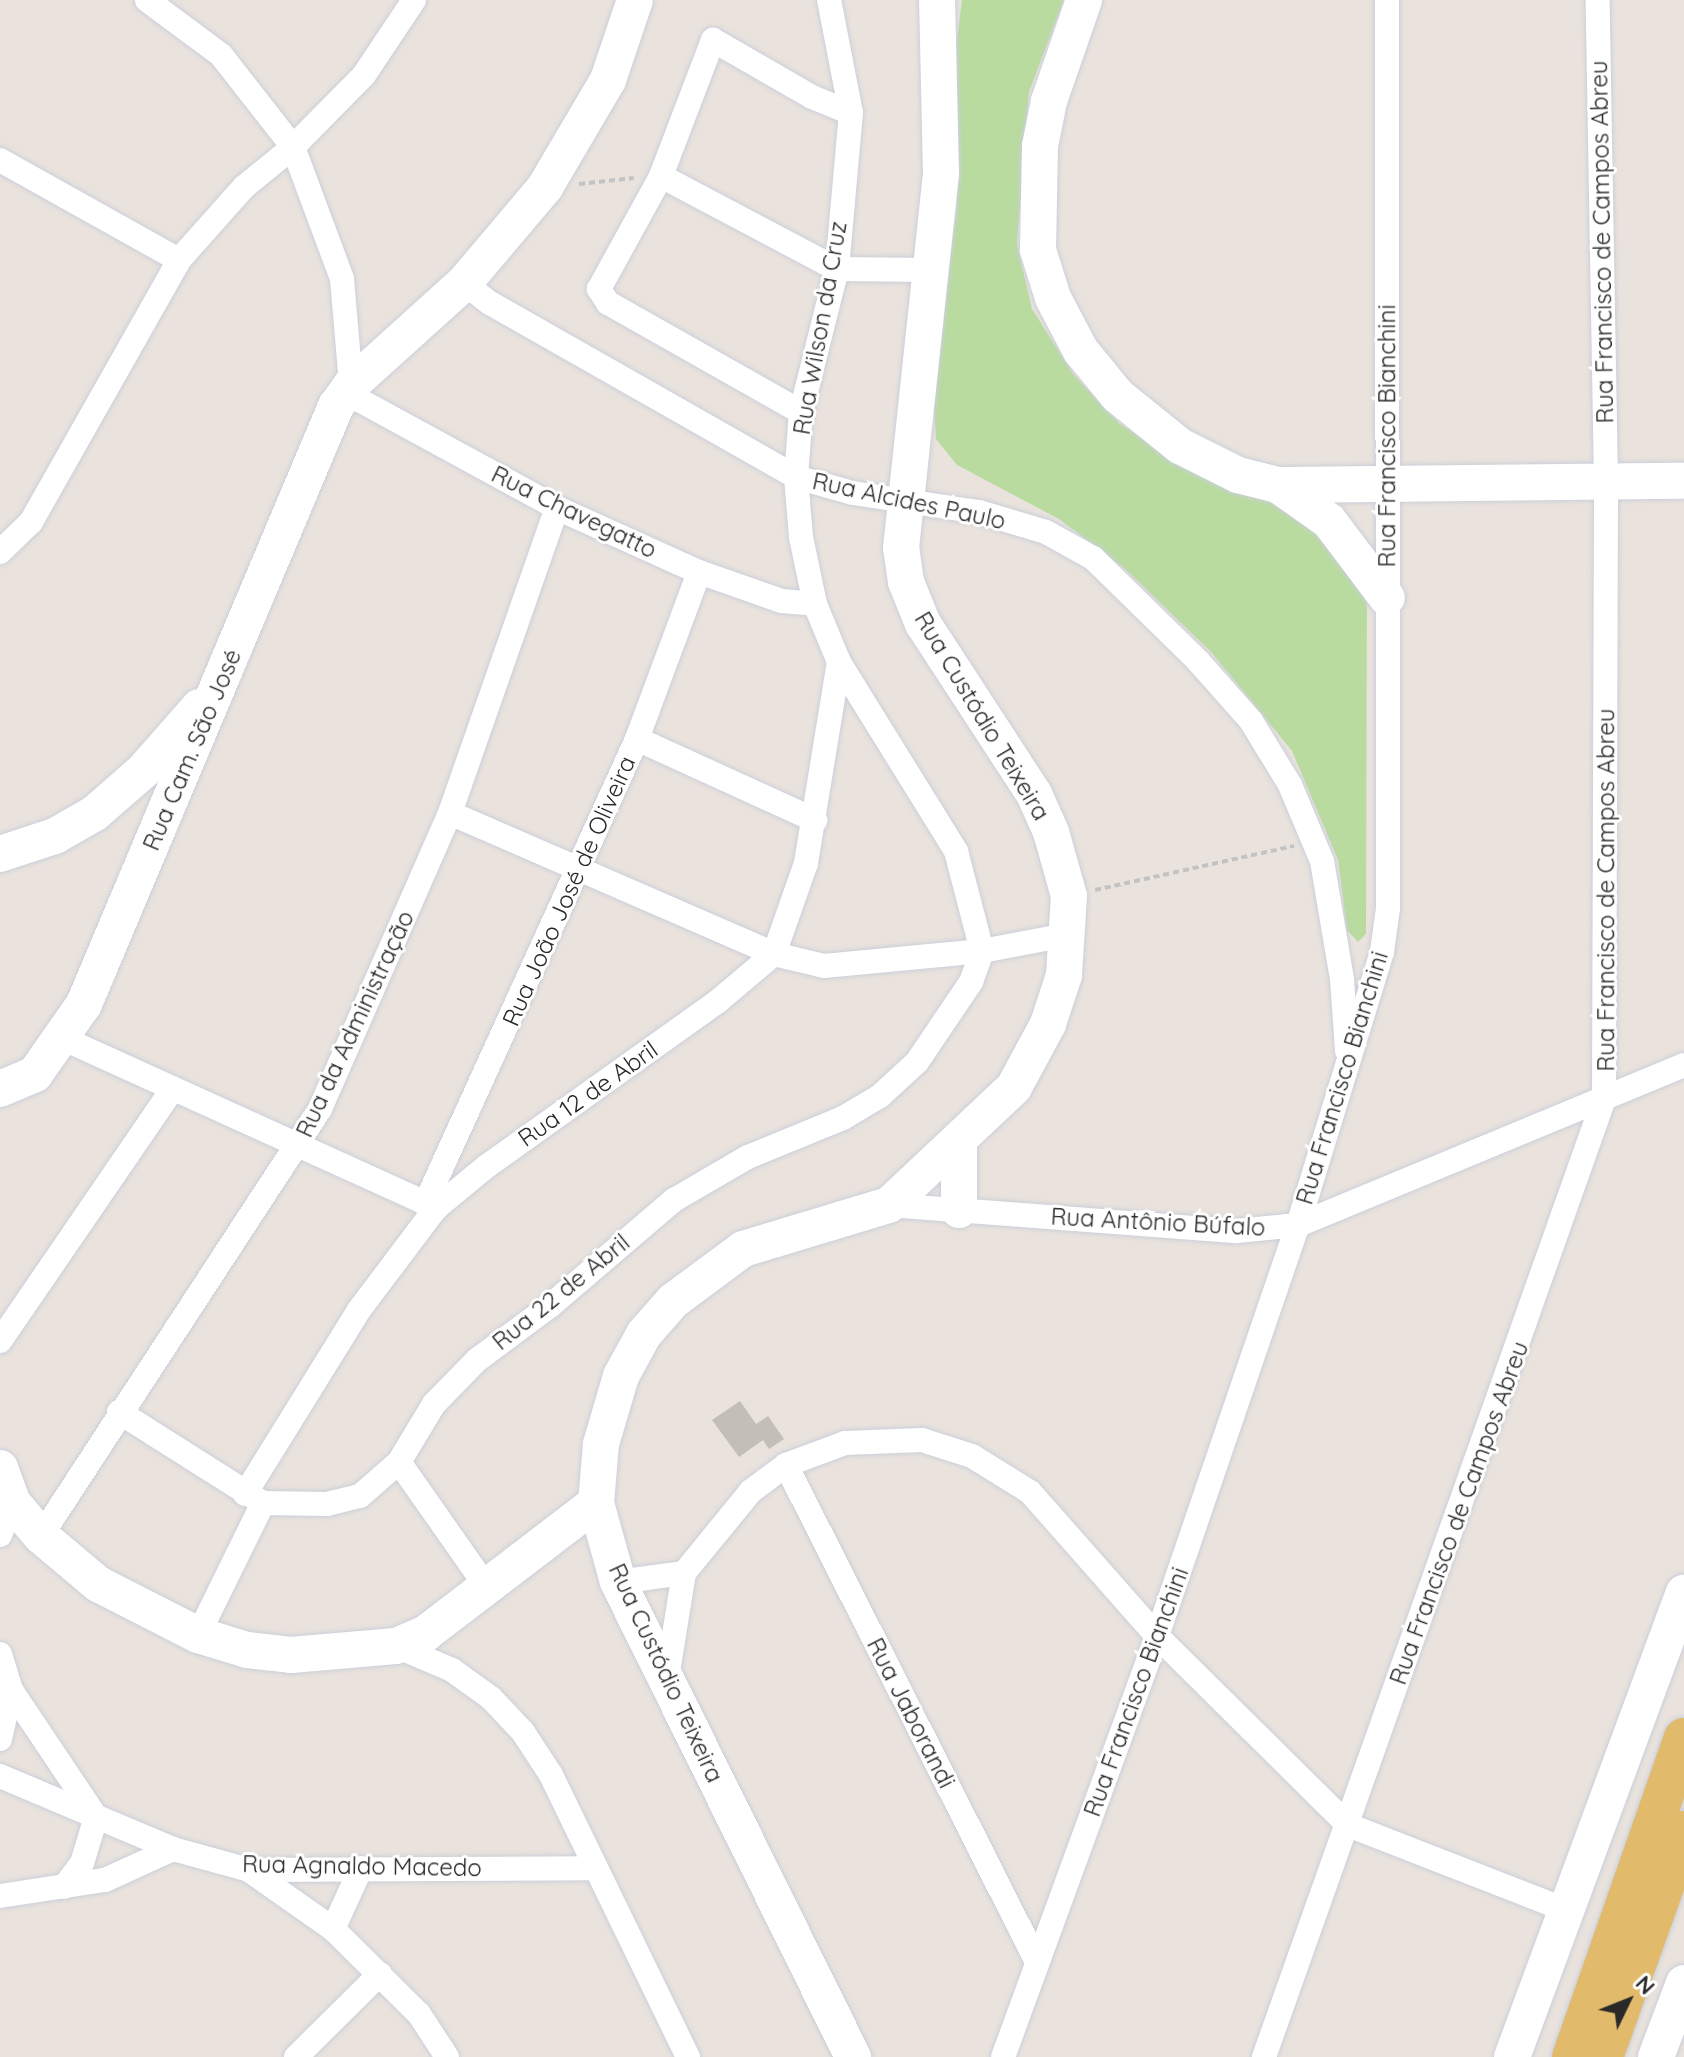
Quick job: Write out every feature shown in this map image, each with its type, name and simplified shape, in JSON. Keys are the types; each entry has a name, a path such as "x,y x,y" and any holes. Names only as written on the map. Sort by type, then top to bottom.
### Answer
{"main road":[{"path":"1572,2057 1684,1738"},
{"path":"1603,2057 1684,1831"}],"street":[{"path":"147,0 221,55 293,147 342,279 351,385"},
{"path":"0,552 31,522 179,260 244,187 293,147 364,75 414,0"},
{"name":"Rua Cam. São José","path":"0,1089 35,1074 64,1039 84,1004 336,406 351,385 464,283 545,187 608,80 635,0"},
{"name":"Rua Wilson da Cruz","path":"829,0 851,113 837,269 801,412 796,477 815,604 839,662 946,829 964,874 982,951"},
{"name":"Rua Custódio Teixeira","path":"853,2057 618,1582 596,1503 601,1444 621,1376 644,1334 673,1301 743,1249 889,1205 959,1142 1025,1069 1048,1024 1071,934 1069,896 1034,794 923,624 906,582 901,548 934,270 941,173 937,0"},
{"path":"1084,0 1049,101 1040,146 1038,250 1053,298 1081,351 1118,396 1180,446 1238,475 1278,485 1684,481"},
{"name":"Rua Francisco Bianchini","path":"1003,2057 1157,1636 1298,1225 1382,952 1388,908 1387,0"},
{"name":"Rua Francisco de Campos Abreu","path":"1264,2057 1604,1099 1606,482 1598,0"},
{"path":"801,412 601,296 601,284 661,176 713,40 812,97 851,113"},
{"path":"0,160 179,260"},
{"path":"661,176 837,269 934,270"},
{"name":"Rua Alcides Paulo","path":"464,283 490,303 796,477 979,512 1046,532 1093,558 1139,598 1251,721 1290,785 1314,841 1333,911 1348,1069"},
{"name":"Rua Chavegatto","path":"351,385 361,401 389,418 557,508 699,572 782,601 815,604"},
{"path":"1278,485 1329,521 1387,598"},
{"name":"Rua da Administração","path":"41,1536 119,1412 300,1145 450,813 557,508"},
{"name":"Rua João José de Oliveira","path":"430,1206 637,739 699,572"},
{"name":"Rua 12 de Abril","path":"198,1635 254,1499 359,1310 430,1206 717,1002 774,954 795,907 815,820 839,662"},
{"path":"0,854 55,836 95,813 136,778 221,681"},
{"path":"637,739 815,820"},
{"path":"136,778 152,784 169,803"},
{"path":"450,813 774,954 824,966 982,951 1071,934"},
{"name":"Rua 22 de Abril","path":"254,1499 315,1505 360,1496 399,1462 452,1382 674,1200 748,1157 843,1118 880,1096 917,1062 950,1019 982,951"},
{"path":"64,1039 430,1206"},
{"name":"Rua Antônio Búfalo","path":"889,1205 1237,1231 1298,1225 1684,1065"},
{"path":"0,1341 173,1088"},
{"path":"959,1142 959,1210"},
{"path":"119,1412 254,1499"},
{"path":"667,1681 684,1573 751,1491 786,1465 845,1443 922,1440 972,1456 1030,1492 1157,1636 1348,1825 1564,1909"},
{"path":"399,1462 488,1589"},
{"name":"Rua Jaborandi","path":"786,1465 1037,1962"},
{"path":"0,1468 6,1519 41,1536 98,1584 198,1635 247,1650 291,1655 396,1646 426,1633 488,1589 596,1503"},
{"path":"618,1582 684,1573"},
{"path":"1512,2057 1564,1909 1684,1593"},
{"path":"396,1646 452,1670 491,1698 523,1732 551,1775 688,2057"},
{"path":"0,1654 11,1690 96,1817 82,1863 64,1887"},
{"path":"0,1739 11,1690"},
{"name":"Rua Agnaldo Macedo","path":"0,1776 173,1849 249,1870 596,1868"},
{"path":"0,1896 105,1880 173,1849"},
{"path":"333,1929 361,1868"},
{"path":"249,1870 333,1929 419,2014 447,2057"},
{"path":"296,2057 380,1974"},
{"path":"1656,2057 1682,1993"}],"path":[{"path":"545,187 661,176"},
{"path":"1069,896 1314,841"}],"green space":[{"path":"962,0 1064,0 1029,92 1017,244 1032,309 1074,375 1120,424 1175,459 1316,508 1367,575 1366,934 1358,942 1347,930 1338,860 1292,751 1211,652 1124,568 1059,519 957,465 936,439 933,392 957,206 952,79"}],"building":[{"path":"740,1401 756,1424 768,1416 784,1439 769,1449 763,1440 739,1457 712,1420"}]}
